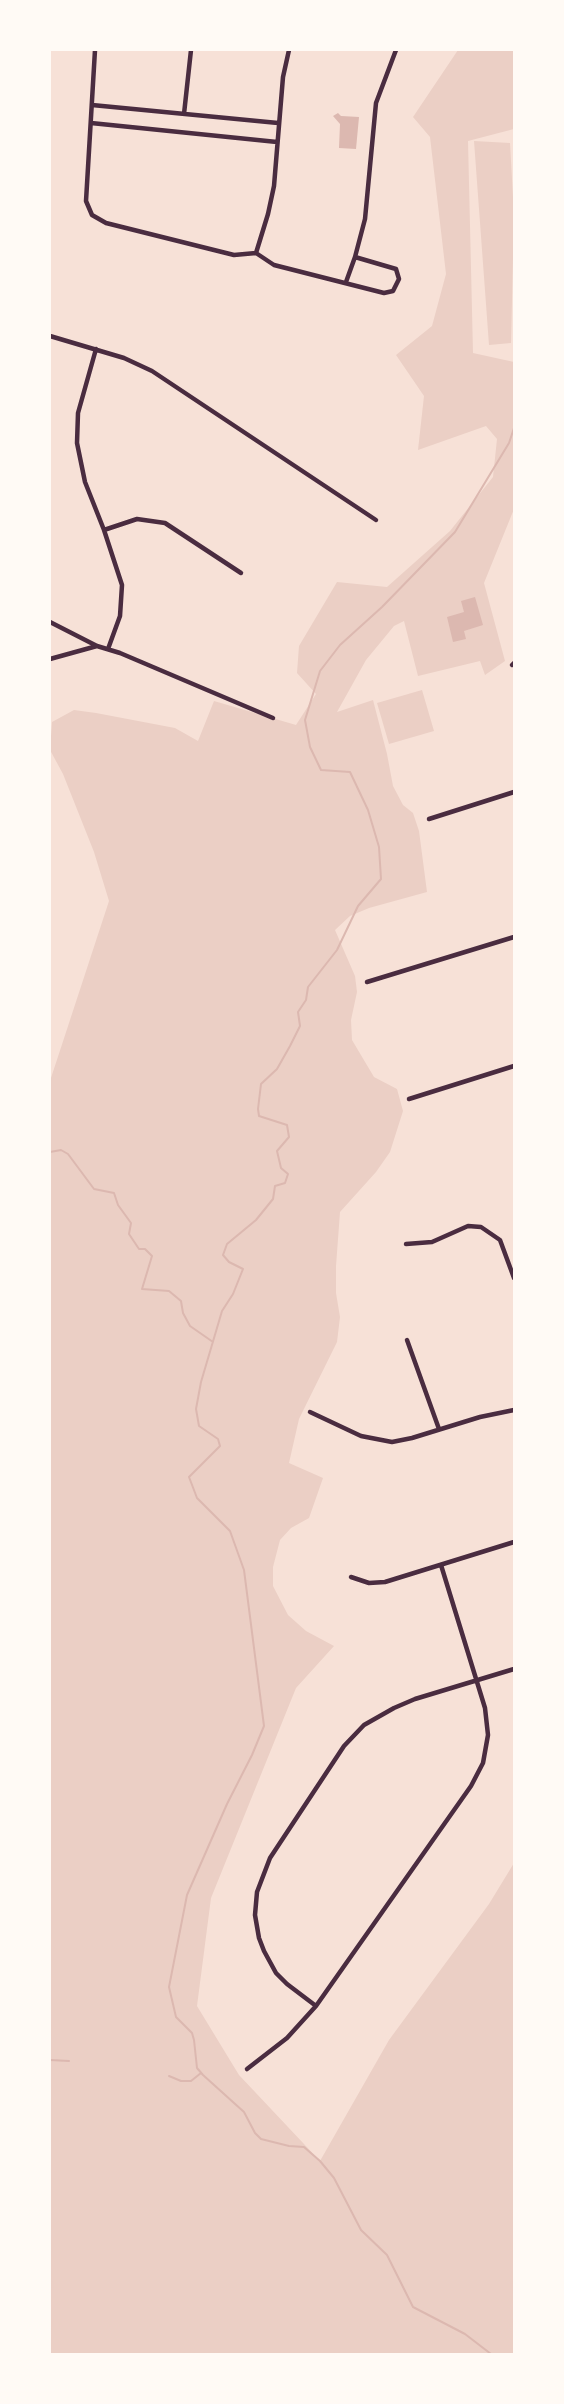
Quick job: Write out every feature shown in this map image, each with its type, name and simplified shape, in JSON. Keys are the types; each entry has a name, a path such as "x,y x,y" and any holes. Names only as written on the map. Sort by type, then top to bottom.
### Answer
{"street":[{"path":"95,50 86,201 92,215 106,223 234,255 256,253 274,265 384,293 393,291 399,279 396,269 355,257"},
{"path":"184,114 191,50"},
{"path":"256,253 268,214 273,186 283,77 289,50"},
{"path":"346,282 365,219 370,188 376,103 396,50"},
{"path":"92,105 278,123"},
{"path":"91,123 277,142"},
{"path":"50,336 124,358 152,371 376,520"},
{"path":"96,349 78,413 76,442 86,482 120,575 123,593 120,616 108,649"},
{"path":"104,530 137,519 165,523 241,573"},
{"path":"50,622 97,646 273,718"},
{"path":"50,659 97,646"},
{"path":"429,819 514,792"},
{"path":"367,982 514,937"},
{"path":"410,1099 514,1066"},
{"path":"406,1244 424,1244 468,1226 481,1227 500,1240 514,1278"},
{"path":"407,1340 439,1429"},
{"path":"310,1412 361,1436 380,1441 402,1440 480,1417 514,1410"},
{"path":"351,1577 369,1582 385,1582 514,1542"},
{"path":"246,2069 287,2038 316,2006 477,1775 486,1752 488,1735 485,1708 441,1565"},
{"path":"316,2006 276,1973 264,1951 256,1927 255,1904 264,1869 344,1746 358,1730 377,1716 394,1708 514,1669"}],"shaded area":[{"path":"458,50 514,50 514,129 468,141 473,353 514,362 514,509 484,583 505,661 485,675 480,661 418,676 404,621 394,626 366,660 337,712 373,700 393,786 403,805 413,813 419,831 427,892 369,908 350,916 335,930 355,976 357,992 351,1020 352,1040 374,1077 397,1089 403,1111 390,1152 376,1172 340,1212 336,1266 336,1293 340,1317 337,1342 299,1419 289,1463 323,1478 309,1518 291,1528 280,1540 273,1567 273,1586 288,1615 306,1631 334,1646 296,1688 211,1898 197,2006 239,2075 320,2161 389,2040 489,1904 514,1863 514,2354 50,2354 50,1081 109,901 94,852 63,774 50,750 52,722 74,710 175,728 198,741 214,701 296,725 316,694 297,673 299,646 337,582 387,587 450,531 493,477 497,439 486,426 418,450 424,396 396,355 432,326 446,274 430,137 413,117"},
{"path":"338,113 341,116 359,117 356,149 339,148 340,124 333,116"},
{"path":"474,141 510,143 514,215 511,343 489,345"},
{"path":"475,597 483,625 464,631 466,639 453,642 447,617 464,612 461,601"},
{"path":"422,690 434,731 389,744 377,703"}],"waterway":[{"path":"491,2354 465,2334 413,2307 387,2255 361,2230 334,2178 320,2161 304,2147 261,2139 255,2133 244,2112 203,2075 197,2068 192,2033 176,2017 169,1987 187,1895 264,1726 244,1570 230,1531 197,1498 189,1477 220,1446 218,1439 199,1426 196,1409 201,1382 222,1311 233,1294 243,1269 229,1262 223,1255 227,1244 256,1220 273,1199 275,1186 285,1183 288,1174 281,1168 277,1151 289,1137 287,1125 259,1116 261,1084 277,1069 300,1026 298,1012 306,1000 308,987 337,950 358,906 381,879 379,847 368,810 350,772 321,770 310,747 305,720 320,671 340,645 382,607 455,532 509,443 514,428"},
{"path":"50,1152 61,1150 68,1154 94,1189 114,1193 118,1205 131,1223 129,1234 139,1249 145,1249 152,1256 142,1289 169,1291 181,1301 183,1313 190,1326 213,1342"},
{"path":"50,2060 69,2061"},
{"path":"169,2076 181,2081 191,2081 201,2073"}]}
